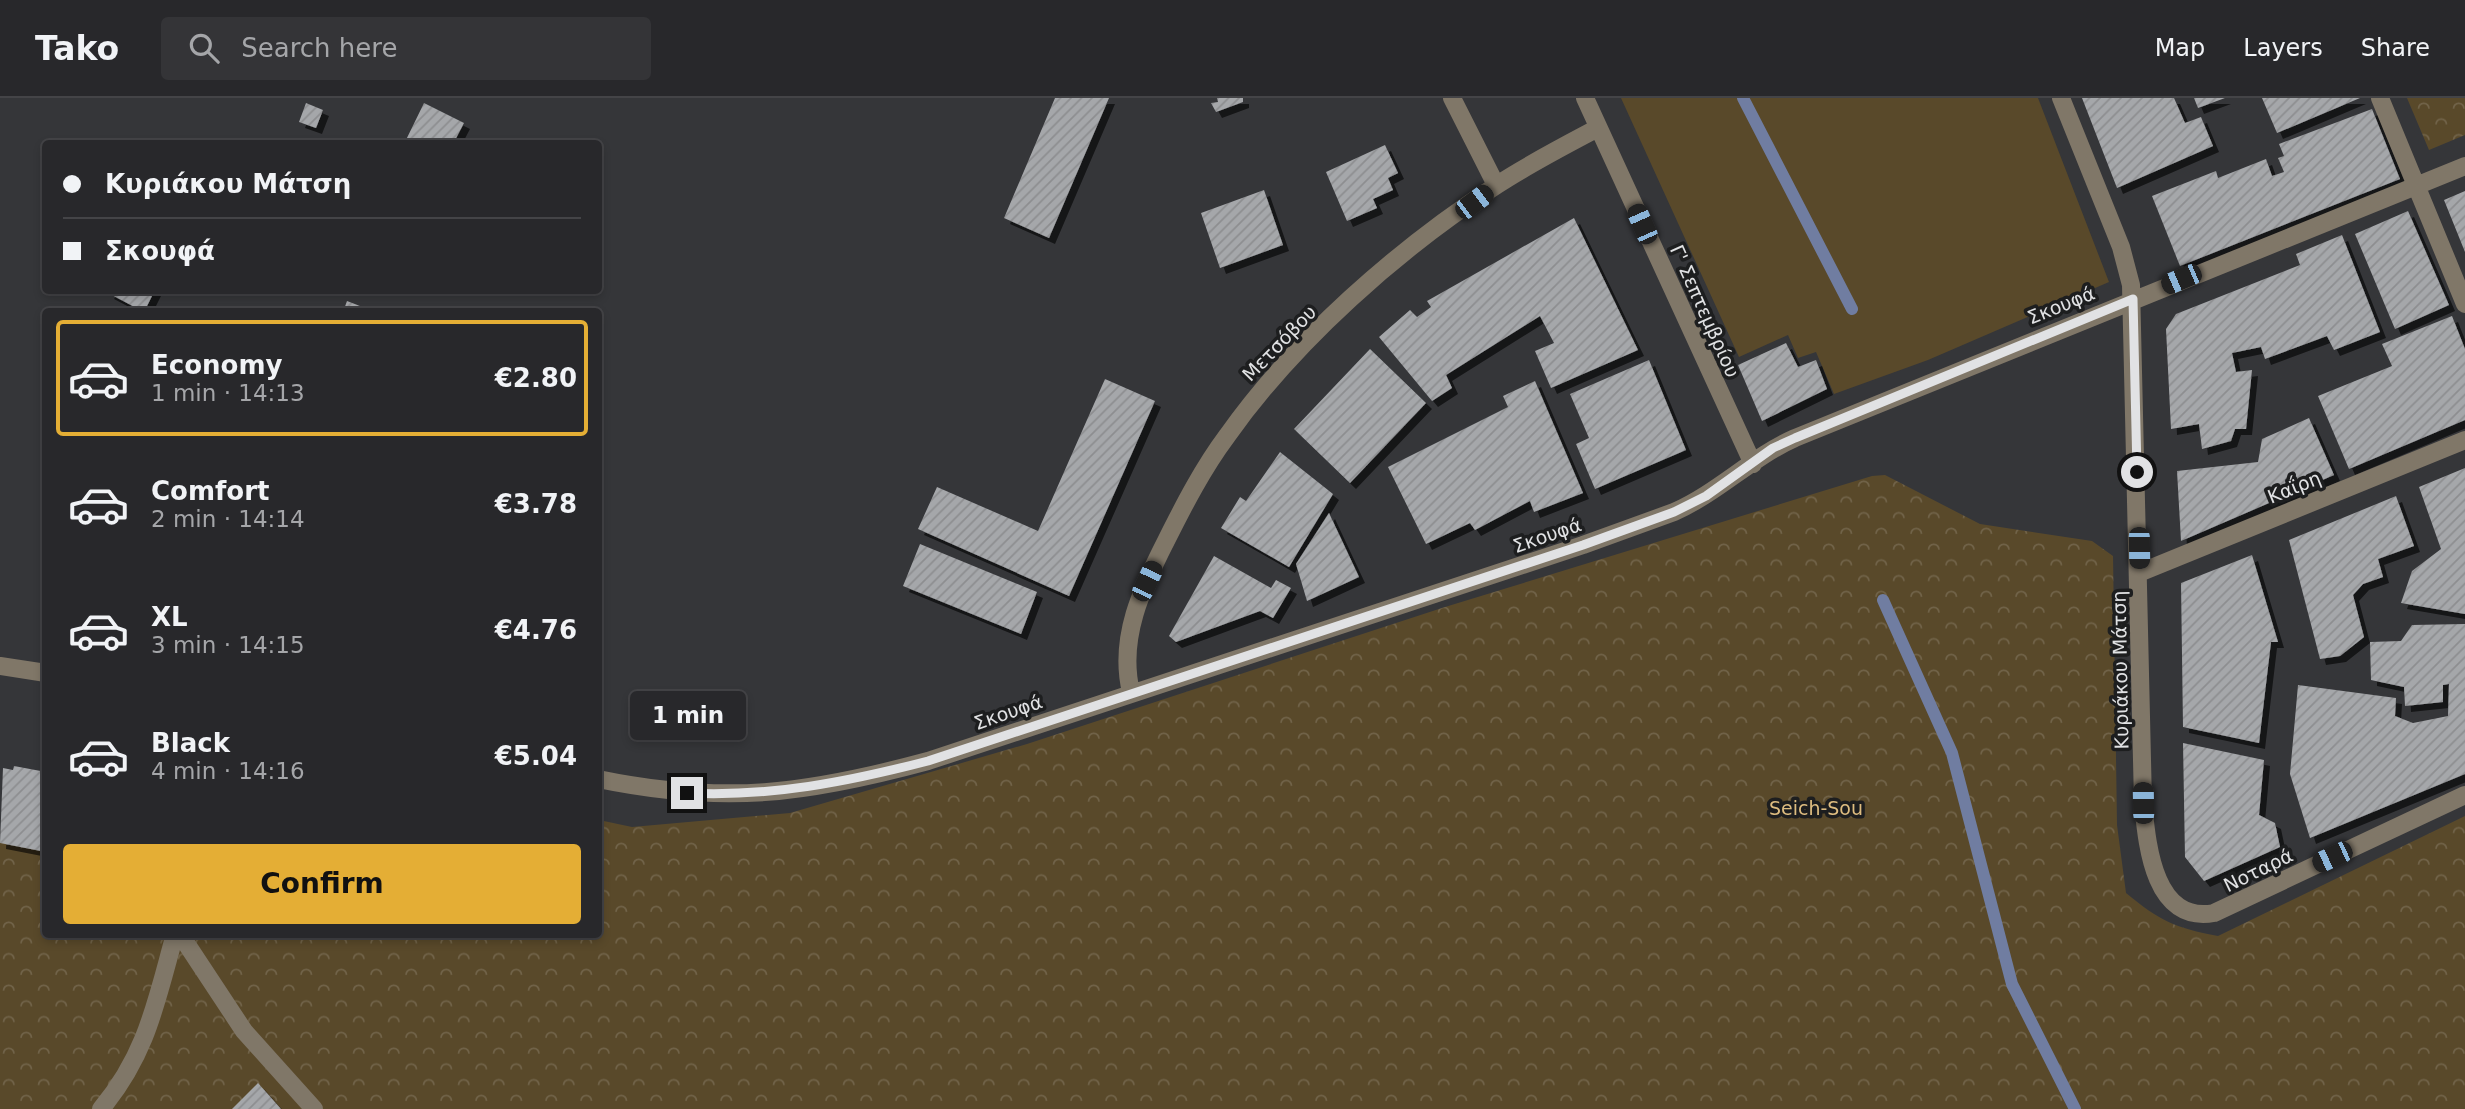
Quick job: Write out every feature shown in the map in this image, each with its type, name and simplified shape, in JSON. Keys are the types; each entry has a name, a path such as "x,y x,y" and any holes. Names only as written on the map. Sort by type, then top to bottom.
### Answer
{"street":[{"path":"1452,98 1496,185"},
{"name":"Γ' Σεπτεμβρίου","path":"1585,98 1753,464"},
{"name":"Κυριάκου Μάτση","path":"2061,98 2124,257 2133,299 2143,803 2147,846 2161,886 2181,907"},
{"path":"2379,98 2465,304"},
{"name":"Μετσόβου","path":"1132,691 1126,650 1135,612 1181,511 1225,438 1254,399 1321,328 1409,250 1496,185 1598,128"},
{"name":"Σκουφά","path":"602,780 641,788 725,795 817,787 928,761 1132,691 1451,589 1674,512 1706,496 1773,448 1795,438 2465,166"},
{"name":"Καΐρη","path":"2139,573 2465,440"},
{"path":"0,666 42,672"},
{"name":"Νοταρά","path":"2181,907 2207,914 2226,909 2465,795"},
{"path":"101,1109 127,1074 144,1042 176,938"},
{"path":"180,938 244,1031 314,1109"}],"green space":[{"path":"1621,98 2038,98 2109,282 1928,360 1834,394 1816,352 1798,358 1788,335 1739,357"},
{"path":"2407,98 2465,98 2465,135 2429,150"},
{"name":"Seich-Sou","path":"1885,475 1980,524 2092,541 2113,556 2117,825 2126,893 2159,917 2190,930 2218,936 2465,816 2465,1109 0,1109 0,840 42,822 42,938 602,938 602,821 632,827 790,813 1027,744 1445,607 1872,476"}],"building":[{"path":"1055,98 1109,98 1049,238 1004,218"},
{"path":"1217,98 1243,98 1243,102 1216,112 1211,103 1218,102"},
{"path":"2082,98 2174,98 2185,123 2201,117 2213,146 2117,188"},
{"path":"2194,98 2225,98 2198,108"},
{"path":"2262,98 2360,98 2277,133"},
{"path":"306,103 323,110 316,128 299,122"},
{"path":"424,103 464,123 455,140 406,140"},
{"path":"2372,109 2400,179 2180,266 2152,196 2216,171 2218,178 2266,159 2272,176 2284,172 2278,158 2284,156 2279,144"},
{"path":"1385,145 1398,173 1388,178 1393,190 1373,199 1377,208 1347,221 1326,172"},
{"path":"1264,190 1283,245 1220,268 1201,213"},
{"path":"2465,191 2465,252 2444,200"},
{"path":"2408,211 2449,305 2395,329 2355,234"},
{"path":"1574,218 1638,350 1551,388 1535,351 1554,343 1540,316 1446,375 1452,388 1432,401 1379,337 1410,310 1417,317 1431,307 1427,301"},
{"path":"2342,235 2380,332 2334,350 2327,336 2265,359 2261,347 2232,353 2236,372 2252,370 2246,429 2235,429 2231,441 2202,449 2199,424 2171,429 2166,329 2176,314 2300,265 2296,254"},
{"path":"110,294 153,294 146,308 136,308"},
{"path":"347,301 365,308 344,308"},
{"path":"2452,316 2465,349 2465,420 2349,469 2318,396 2392,366 2382,344"},
{"path":"1786,343 1798,367 1816,360 1827,389 1762,421 1738,365"},
{"path":"1370,349 1426,403 1350,483 1294,429"},
{"path":"1649,360 1686,450 1595,489 1576,444 1589,438 1570,394"},
{"path":"1105,379 1155,401 1069,596 918,529 937,487 1038,531"},
{"path":"1535,381 1583,493 1534,512 1530,501 1475,530 1470,523 1426,544 1388,467 1508,407 1503,396"},
{"path":"2309,418 2334,475 2181,541 2177,471 2258,462 2262,439"},
{"path":"1280,452 1333,494 1289,567 1221,528 1240,497 1246,501"},
{"path":"2465,468 2465,614 2401,603 2412,571 2441,549 2419,487"},
{"path":"2396,496 2414,546 2378,559 2383,577 2363,584 2353,595 2364,637 2340,656 2320,659 2289,540"},
{"path":"1329,513 1359,577 1307,601 1296,564"},
{"path":"920,544 1037,592 1021,634 903,586"},
{"path":"2252,555 2278,642 2271,642 2259,743 2183,727 2181,583"},
{"path":"1214,556 1271,588 1276,580 1291,588 1273,618 1260,611 1176,642 1169,636"},
{"path":"2465,624 2465,774 2310,838 2290,774 2298,685 2396,698 2395,716 2413,723 2448,716 2449,684 2443,685 2443,702 2405,706 2404,687 2371,680 2370,642 2401,641 2412,625"},
{"path":"2183,743 2264,760 2259,815 2275,823 2280,847 2204,881 2185,857"},
{"path":"14,766 42,771 42,851 0,843 3,768 13,770"},
{"path":"258,1083 281,1109 232,1109"}],"waterway":[{"path":"1743,98 1852,309"},
{"path":"1883,600 1952,753 2012,984 2075,1109"}],"route":[{"path":"687,793 775,793 889,772 1583,545 1698,501 1726,484 1773,448 1795,438 2133,299 2137,472"}]}
